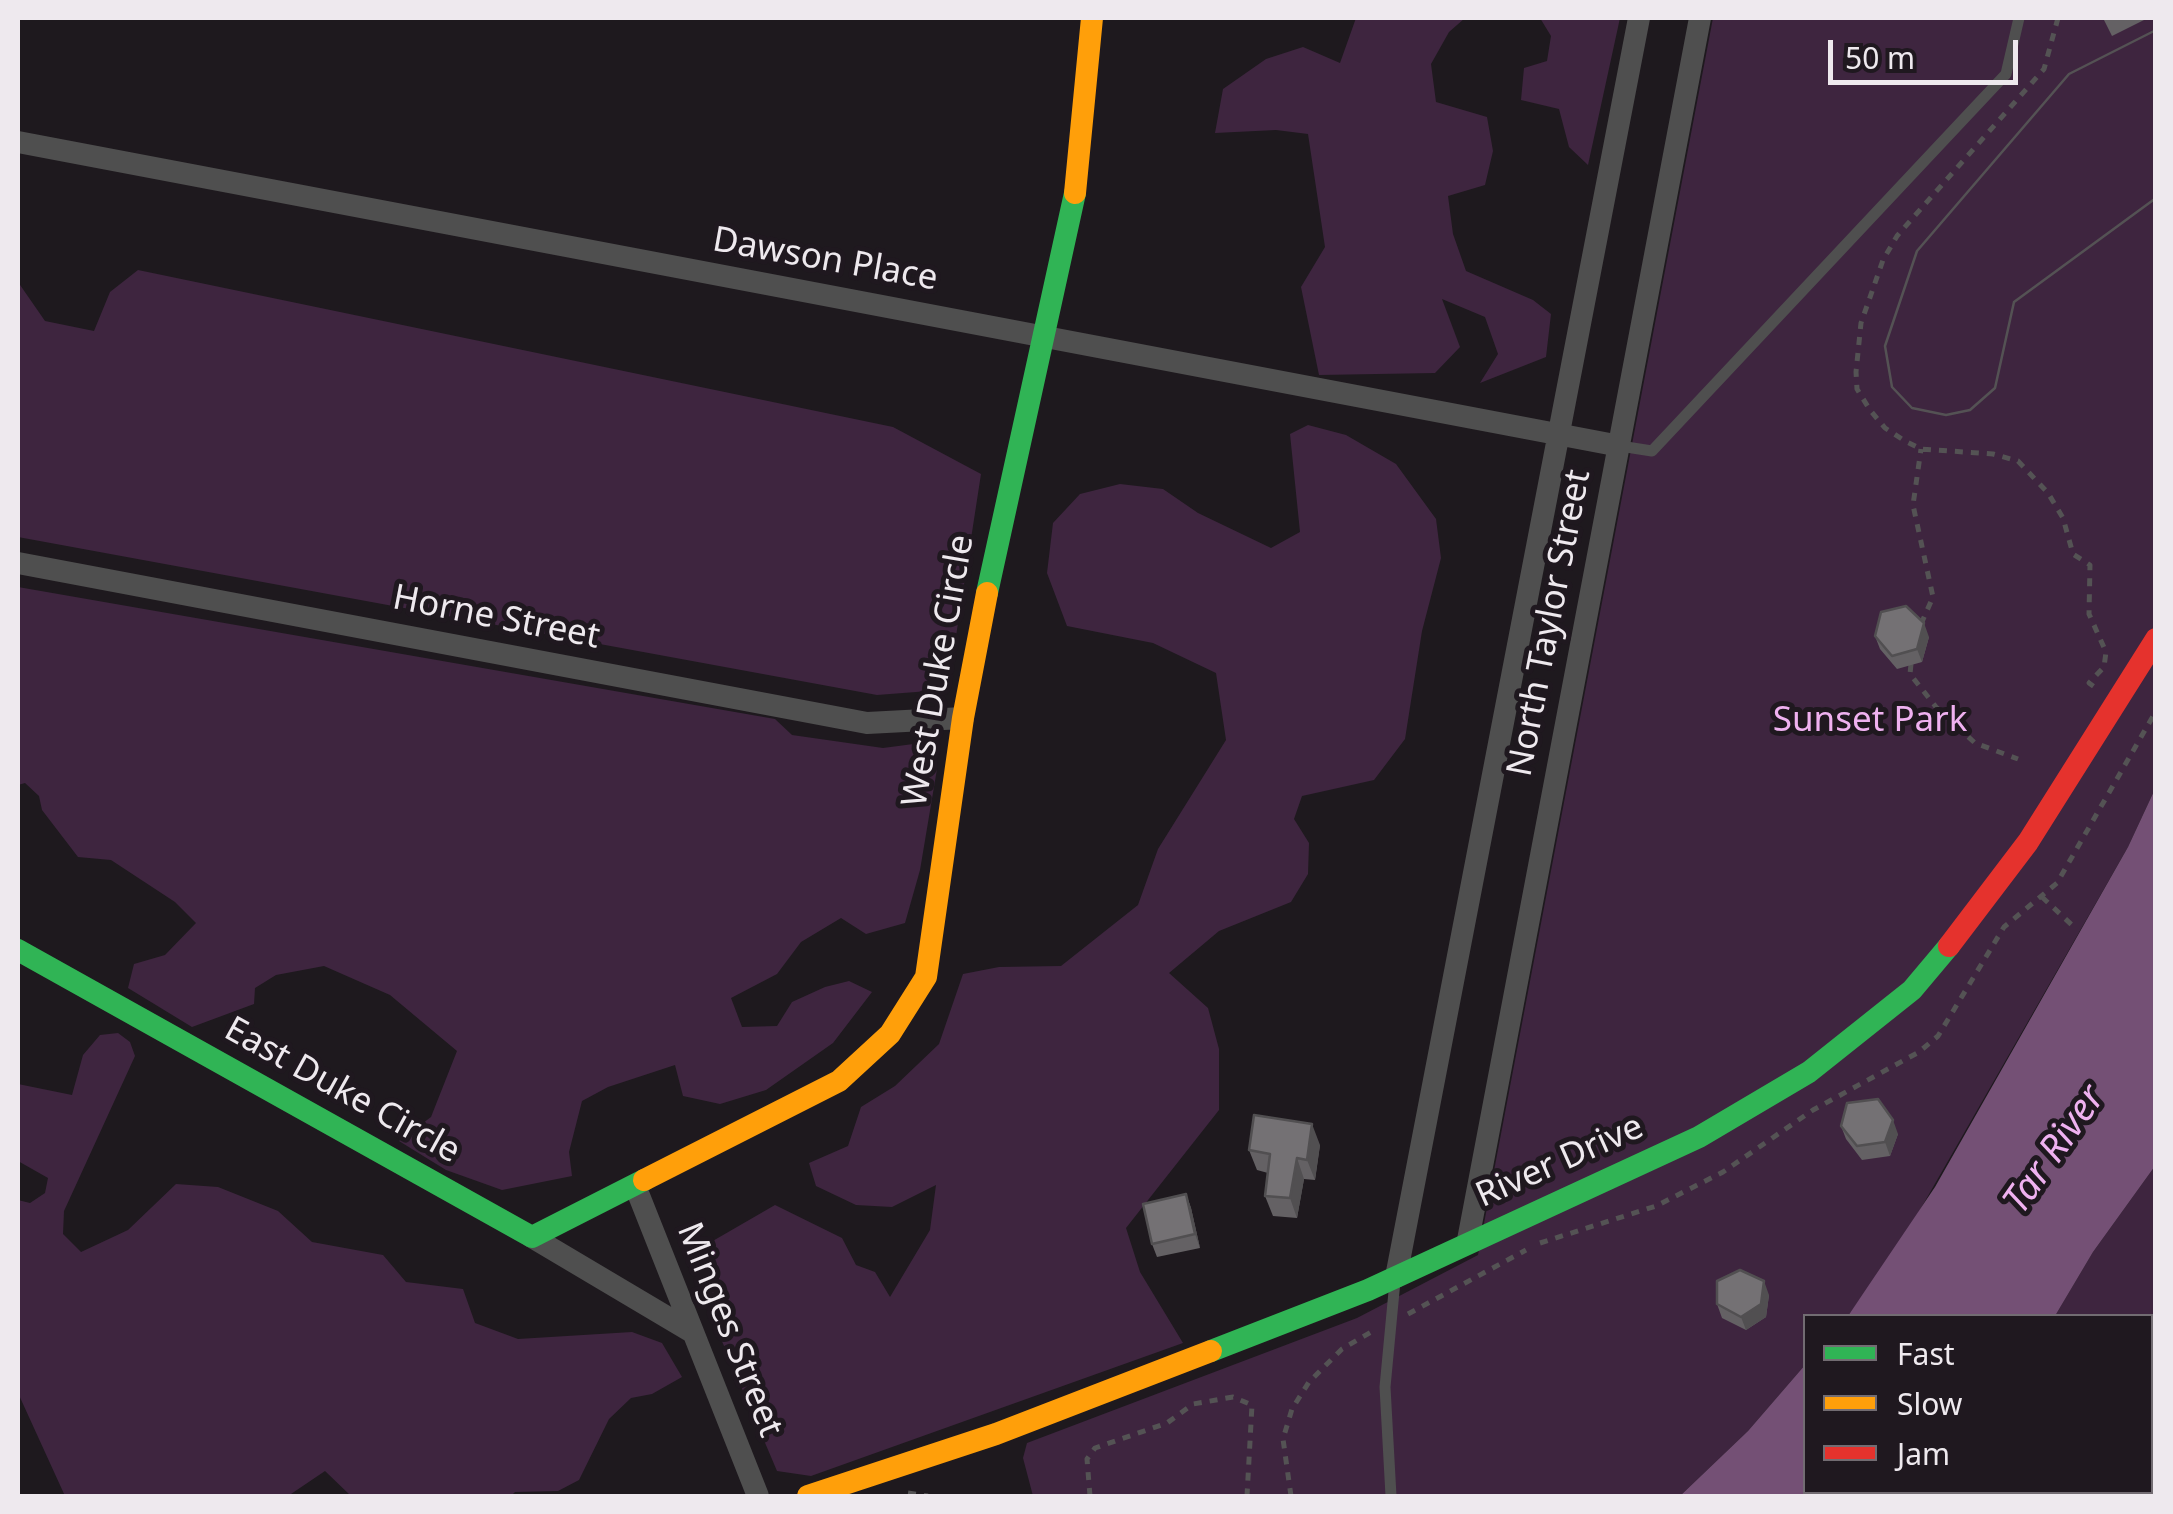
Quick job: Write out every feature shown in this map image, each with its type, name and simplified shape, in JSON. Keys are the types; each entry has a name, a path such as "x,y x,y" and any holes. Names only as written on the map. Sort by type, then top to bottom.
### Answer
{"street":[{"name":"West Duke Circle","path":"636,1188 839,1081 890,1034 926,977 964,718 1040,336 1078,175 1092,18"},
{"path":"1396,1276 1638,18"},
{"name":"North Taylor Street","path":"1468,1240 1700,18"},
{"name":"Dawson Place","path":"18,142 1620,446"},
{"name":"Horne Street","path":"18,564 867,723 964,718"},
{"name":"River Drive","path":"808,1496 996,1434 1396,1276 1699,1137 1809,1072 1912,990 2028,842 2156,639"},
{"name":"East Duke Circle","path":"18,950 532,1238"},
{"path":"532,1238 636,1188"},
{"name":"Minges Street","path":"636,1188 758,1496"},
{"path":"532,1238 692,1332"}],"lane":[{"path":"1620,446 1652,451 2006,74 2019,18"},
{"path":"1390,1496 1385,1387 1396,1276"}],"path":[{"path":"2058,18 2044,69 1897,236 1870,292 1856,351 1857,389 1885,428 1921,449 1993,454 2018,462 2048,493 2063,518 2073,554 2090,565 2089,614 2106,652 2104,667 2088,683"},
{"path":"1919,627 1933,597 1913,504 1921,449"},
{"path":"1913,653 1910,674 1936,707 1974,743 2018,760"},
{"path":"2042,898 2074,926"},
{"path":"1292,1496 1282,1439 1292,1409 1309,1382 1342,1349 1366,1334"},
{"path":"1090,1496 1087,1459 1095,1448 1166,1422 1193,1404 1233,1398 1252,1406 1247,1496"},
{"path":"896,1496 902,1492 928,1496"}],"green space":[{"path":"1356,18 1465,18 1449,32 1431,64 1436,102 1487,117 1493,151 1485,185 1448,196 1453,234 1466,271 1533,300 1551,314 1546,357 1480,383 1498,354 1485,317 1442,299 1460,347 1435,373 1319,375 1301,287 1325,247 1308,134 1276,130 1215,133 1223,89 1266,59 1303,47 1340,63"},
{"path":"1540,18 1620,18 1588,165 1569,147 1559,109 1521,100 1524,68 1547,61 1551,36"},
{"name":"Sunset Park","path":"1713,18 2155,18 2155,789 2128,847 1905,1236 1849,1314 1803,1314 1803,1367 1748,1431 1680,1496 1033,1496 1023,1458 1027,1443 1357,1318 1478,1255"},
{"path":"138,270 893,427 981,474 950,675 929,691 877,695 18,537 18,282 45,321 94,331 110,292"},
{"path":"1308,425 1346,435 1396,464 1436,519 1441,558 1422,631 1405,739 1374,780 1302,796 1294,819 1309,843 1308,874 1291,902 1219,931 1169,973 1208,1008 1219,1049 1219,1110 1126,1228 1140,1272 1183,1343 811,1476 777,1471 710,1313 711,1242 775,1205 842,1238 856,1265 875,1272 890,1297 930,1230 936,1185 892,1207 856,1205 816,1186 809,1163 848,1146 861,1107 895,1086 939,1044 963,974 999,967 1061,966 1138,905 1158,849 1226,740 1216,673 1153,643 1067,626 1047,573 1053,523 1080,494 1120,484 1163,489 1198,513 1271,548 1300,532 1290,434"},
{"path":"18,587 775,719 792,735 883,748 921,743 935,752 937,769 920,870 905,923 866,934 841,918 801,942 777,974 731,998 742,1027 777,1026 792,1002 825,987 849,981 872,992 833,1043 766,1090 720,1104 683,1096 675,1065 608,1087 582,1101 569,1152 572,1176 502,1190 446,1170 399,1141 431,1117 457,1051 390,995 324,966 276,975 255,988 254,1004 192,1027 128,988 134,964 165,955 196,923 175,902 111,860 78,857 42,810 39,796 25,783 18,785"},
{"path":"118,1033 130,1042 135,1056 64,1211 63,1234 81,1252 128,1230 176,1184 218,1187 278,1211 312,1242 383,1255 406,1282 463,1289 475,1323 518,1339 632,1332 662,1343 682,1377 652,1394 631,1398 609,1419 579,1480 558,1491 515,1492 511,1496 351,1496 325,1471 288,1496 65,1496 18,1393 18,1200 30,1203 45,1193 48,1178 18,1161 18,1084 72,1095 83,1055 100,1035"},
{"path":"2155,1166 2155,1496 1925,1496 2153,1494 2153,1314 2056,1314 2093,1252"}],"water":[{"name":"Tar River","path":"2155,789 2155,1166 2093,1252 2056,1314 1849,1314 1935,1187 2128,847"},
{"path":"1803,1367 1803,1494 1926,1494 1680,1496 1748,1431"}],"building":[{"path":"1906,606 1924,623 1917,649 1892,656 1875,636 1881,612"},
{"path":"1878,1099 1893,1120 1885,1142 1857,1146 1841,1126 1847,1103"},
{"path":"1254,1115 1312,1124 1307,1160 1297,1158 1290,1198 1265,1196 1270,1154 1249,1150"},
{"path":"1186,1194 1195,1234 1152,1244 1143,1204"},
{"path":"1740,1270 1764,1281 1761,1304 1741,1317 1717,1304 1717,1281"}],"tram line":[{"path":"2156,30 2069,74 1917,251 1885,346 1892,387 1912,408 1946,415 1970,410 1995,388 2014,302 2156,198"}],"traffic: fast":[{"path":"987,593 1075,193"},
{"path":"1211,1351 1368,1290 1699,1137 1809,1072 1912,990 1949,946"},
{"path":"18,950 532,1237 644,1180"}],"traffic: slow":[{"path":"1075,193 1092,18"},
{"path":"644,1180 839,1081 890,1034 926,977 963,718 987,593"},
{"path":"808,1496 996,1434 1211,1351"}],"traffic: jam":[{"path":"1949,946 2028,842 2156,639"}]}
